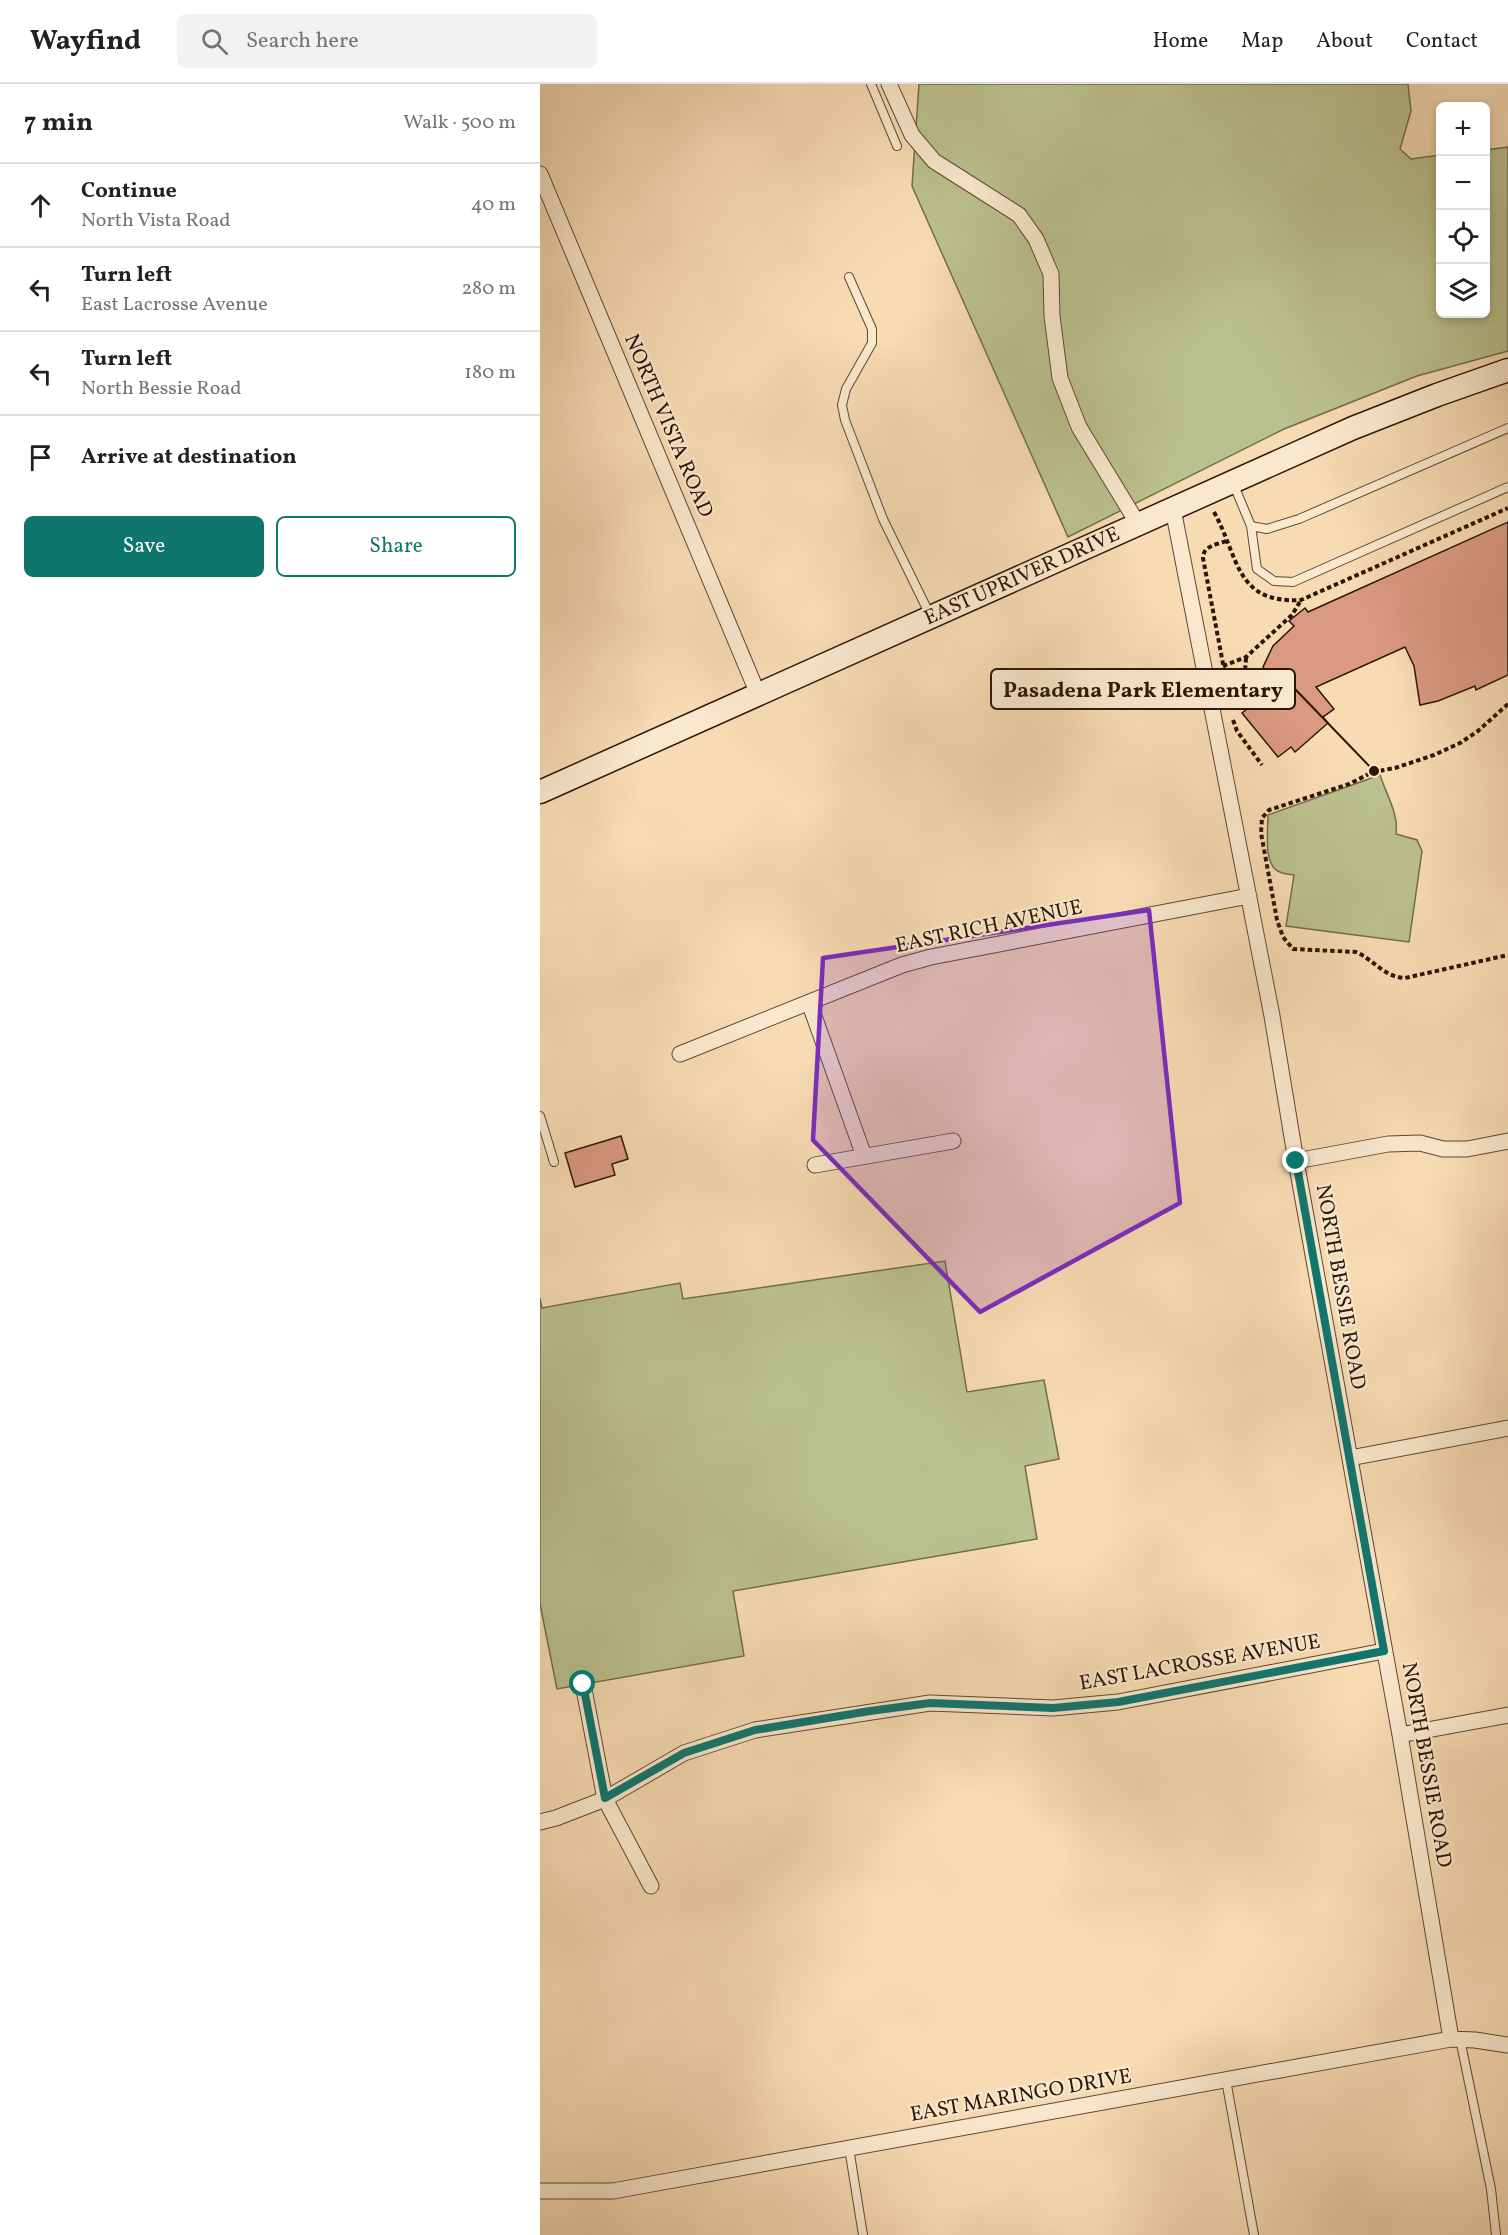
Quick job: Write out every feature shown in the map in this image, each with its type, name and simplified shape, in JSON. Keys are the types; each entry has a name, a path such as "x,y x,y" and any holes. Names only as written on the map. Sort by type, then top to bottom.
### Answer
{"main road":[{"name":"EAST UPRIVER DRIVE","path":"540,792 1353,428 1508,369"}],"street":[{"path":"889,84 912,135 934,161 1019,215 1036,239 1051,274 1052,316 1060,378 1079,427 1138,524"},
{"name":"NORTH VISTA ROAD","path":"540,174 758,694"},
{"name":"NORTH BESSIE ROAD","path":"1173,509 1272,1016 1384,1651 1456,2039"},
{"name":"EAST RICH AVENUE","path":"680,1054 902,965 931,957 1249,896"},
{"path":"809,1002 864,1156"},
{"path":"815,1165 954,1141"},
{"path":"1296,1161 1388,1144 1420,1143 1443,1149 1467,1149 1508,1141"},
{"path":"1350,1458 1508,1428"},
{"name":"EAST LACROSSE AVENUE","path":"540,1822 605,1798 684,1753 755,1730 930,1703 1053,1708 1118,1702 1384,1651"},
{"path":"583,1684 605,1798 651,1886"},
{"path":"1400,1735 1508,1715"},
{"name":"EAST MARINGO DRIVE","path":"540,2191 613,2191 1456,2039 1508,2044"}],"lane":[{"path":"871,84 897,146"},
{"path":"849,276 872,329 872,343 846,389 842,405 845,420 883,519 931,617"},
{"path":"1251,526 1267,529 1299,519 1508,428"},
{"path":"1233,481 1251,526 1257,569 1274,581 1293,582 1508,487"},
{"path":"540,1116 554,1162"},
{"path":"1456,2039 1491,2189 1496,2235"},
{"path":"1226,2080 1254,2235"},
{"path":"849,2148 863,2235"}],"path":[{"path":"1226,541 1206,549 1203,553 1233,722 1262,765"},
{"path":"1223,666 1246,657 1292,615 1301,600"},
{"path":"1246,657 1243,701 1248,708"},
{"path":"1508,704 1469,737 1434,755 1395,768 1373,772 1349,784 1269,810 1262,818 1261,833 1277,920 1283,937 1293,949 1356,952 1394,978 1405,978 1508,955"}],"highlighted area":[{"path":"1149,910 1180,1203 980,1312 813,1140 823,958"}],"green space":[{"path":"919,84 1408,84 1411,111 1400,149 1411,159 1436,156 1436,318 1490,318 1490,149 1508,147 1508,351 1417,376 1284,429 1068,537 912,186"},
{"path":"1380,775 1396,819 1396,834 1417,840 1422,851 1409,942 1286,926 1294,875 1279,872 1269,858 1268,815"},
{"path":"945,1261 967,1392 1044,1380 1059,1459 1025,1466 1037,1539 733,1591 744,1656 557,1689 540,1604 540,1298 542,1308 680,1283 683,1299"}],"building":[{"path":"1508,522 1508,675 1476,690 1475,686 1438,701 1420,705 1414,666 1405,647 1316,687 1334,709 1323,717 1328,723 1295,752 1291,747 1278,757 1242,713 1275,686 1263,667 1273,646 1294,626 1289,621 1305,608 1308,612"},
{"path":"621,1136 628,1159 612,1164 615,1175 575,1187 565,1153"}],"place":[{"name":"Pasadena Park Elementary","path":"1374,771"}],"route":[{"path":"583,1684 605,1798 684,1753 755,1730 930,1703 1053,1708 1118,1702 1384,1651 1296,1161"}]}
